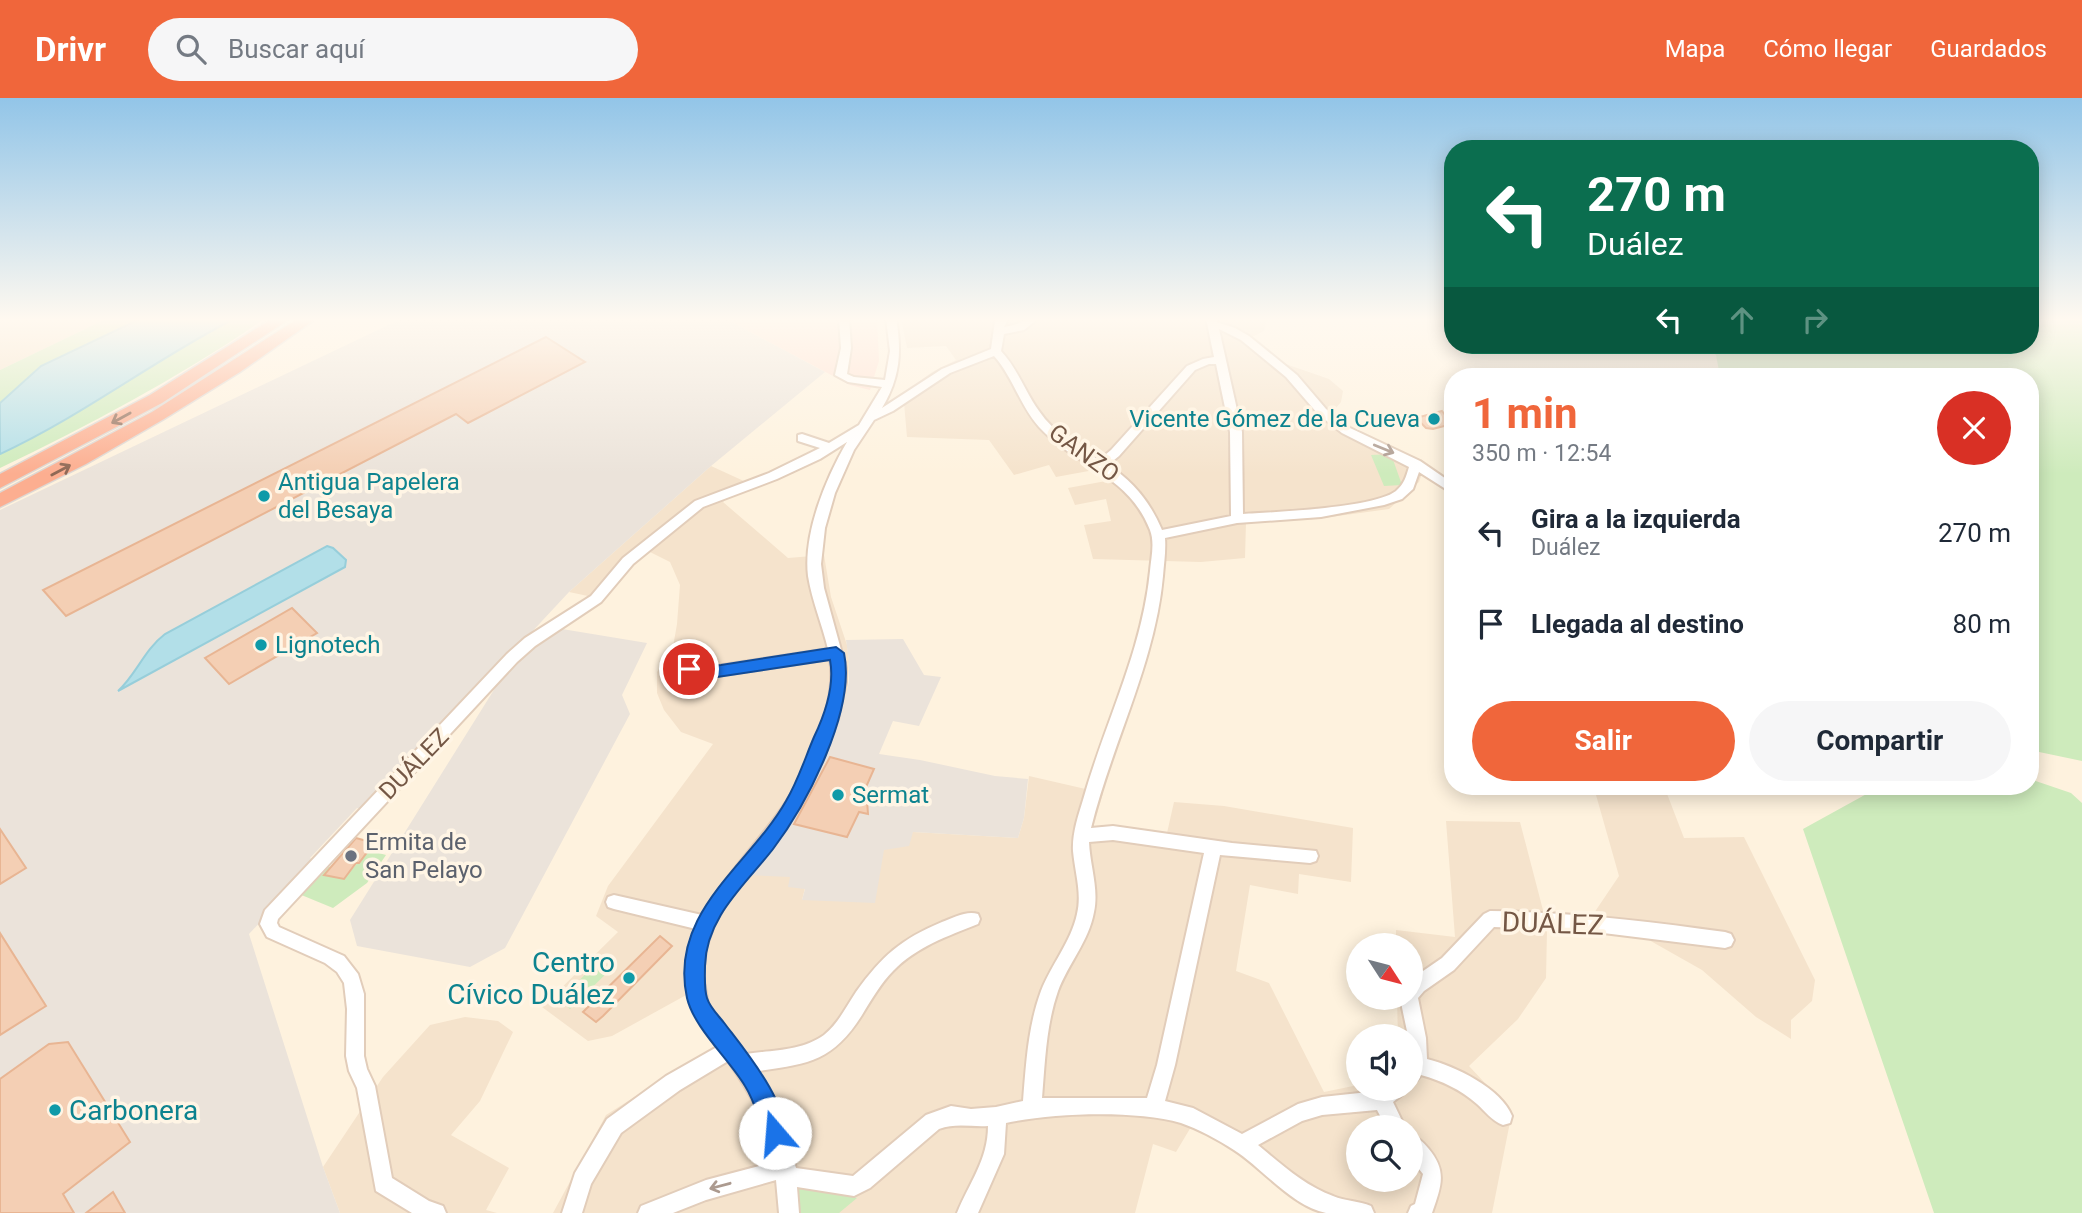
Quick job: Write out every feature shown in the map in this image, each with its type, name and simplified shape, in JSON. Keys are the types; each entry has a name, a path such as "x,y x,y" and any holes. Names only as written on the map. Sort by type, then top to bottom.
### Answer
{"highway":[{"path":"0,482 156,399 201,370"},
{"path":"0,501 100,449 189,398 231,370"}],"street":[{"path":"842,370 841,374 852,380 889,384"},
{"path":"789,1213 787,1172 770,1114 753,1079 705,1015 696,995 695,963 704,923 767,843 793,805 833,713 840,681 836,653 815,574 819,527 842,461 889,384 892,370"},
{"path":"827,449 948,370"},
{"name":"GANZO","path":"1013,370 1026,401 1043,424 1061,440 1136,491 1158,535"},
{"path":"1100,466 1115,453 1189,370"},
{"path":"1224,370 1236,432 1239,474 1237,519"},
{"path":"1284,370 1325,415 1347,431 1416,464 1444,483"},
{"path":"802,438 827,449 842,461"},
{"name":"DUÁLEZ","path":"436,1213 424,1209 383,1184 366,1086 358,1075 354,1060 352,1041 358,999 344,966 273,932 268,924 271,915 530,642 596,598 628,561 699,504 774,476 827,449"},
{"path":"1032,1108 1046,1002 1055,978 1082,928 1086,911 1089,887 1082,836 1107,747 1137,675 1153,603 1158,535 1237,519 1321,513 1384,502 1398,496 1409,486 1416,464"},
{"path":"689,669 704,673 836,653"},
{"path":"1082,836 1113,833 1213,848 1310,856"},
{"path":"1154,1108 1166,1065 1213,848"},
{"path":"614,902 704,923"},
{"name":"DUÁLEZ","path":"1423,981 1447,965 1490,919 1544,918 1616,924 1725,940"},
{"path":"572,1213 582,1180 614,1126 673,1083 735,1057 799,1055 817,1049 832,1039 844,1026 885,967 952,925 971,919"},
{"name":"DUÁLEZ","path":"1423,1071 1472,1085 1503,1116"},
{"path":"1242,1144 1298,1114 1350,1101"},
{"path":"648,1213 706,1190 787,1172 854,1186 933,1122 951,1115 971,1118 1032,1108 1101,1106 1154,1108 1186,1115 1242,1144 1302,1191 1326,1203 1364,1213"},
{"path":"967,1213 995,1154 999,1138 996,1116"},
{"path":"1418,1213 1423,1211 1434,1175 1430,1164 1423,1157"}],"shaded area":[{"path":"294,370 825,372 711,466 569,592 365,811 357,808 310,858 316,862 249,934 340,1213 0,1213 0,510"},
{"path":"822,370 876,370 870,390 850,385"},
{"path":"1303,370 1329,379 1343,391 1341,402 1330,415 1369,439 1425,465 1419,482 1389,509 1316,519 1246,522 1245,558 1201,562 1093,559 1084,525 1111,521 1106,499 1075,505 1068,488 1106,481 1094,470 1056,477 1049,465 1014,475 989,440 907,437 904,403 900,396 932,372"},
{"path":"711,466 746,482 723,502 788,558 824,555 831,597 847,645 847,697 819,766 790,877 805,888 802,900 913,832 1018,838 1024,818 1029,776 1103,793 1093,828 1115,827 1167,833 1174,802 1224,806 1353,828 1351,882 1299,874 1298,894 1250,885 1236,971 1269,983 1324,1092 1346,1087 1346,1101 1423,1101 1423,1024 1398,1024 1397,1010 1423,1010 1423,933 1455,937 1446,821 1520,822 1544,914 1592,916 1619,876 1596,795 1667,795 1684,838 1744,837 1815,980 1812,1001 1791,1020 1791,1039 1756,1017 1702,970 1633,931 1547,931 1546,978 1518,1019 1469,1066 1512,1112 1492,1213 1329,1213 1233,1149 1191,1127 1176,1152 1153,1144 1135,1213 553,1213 606,1115 715,1046 688,994 612,1036 588,1041 542,1007 618,932 596,916 608,886 713,744 681,732 664,710 657,693 657,672 673,647 677,624 680,585 670,562 648,551 630,566 602,599 569,592"},
{"path":"562,629 647,643 622,695 630,714 505,948 470,967 357,946 350,920 497,685 513,664 532,646"},
{"path":"903,639 924,675 941,677 919,726 893,721 879,754 995,776 1028,779 1024,818 1018,838 913,832 909,846 884,850 875,903 802,900 805,889 788,887 790,877 746,875 819,766 839,722 849,682 846,640"},
{"path":"1396,930 1421,933 1396,933"},
{"path":"465,1017 498,1021 513,1032 480,1101 451,1135 509,1168 486,1210 497,1213 340,1213 323,1167 383,1077 430,1025"}],"green space":[{"path":"0,370 55,370 0,403"},
{"path":"146,370 185,370 69,434 0,468 0,454 87,407"},
{"path":"2039,370 2082,370 2082,761 2039,752"},
{"path":"1391,454 1402,485 1384,486 1371,455"},
{"path":"2039,782 2071,793 2082,803 2082,1213 1934,1213 1803,829 1865,795 2039,795"},
{"path":"368,850 386,855 367,883 333,908 299,894 322,864 330,867 325,875 344,879"},
{"path":"600,960 611,969 570,1009 559,1000"},
{"path":"796,1187 834,1190 857,1198 839,1213 798,1213"}],"water":[{"path":"37,370 147,370 87,407 0,454 0,403"},
{"path":"327,546 346,560 345,567 118,691 151,647 165,634"}],"building":[{"name":"Antigua Papelera del Besaya","path":"480,370 570,370 468,423 456,414 66,616 43,590"},
{"name":"Vicente Gómez de la Cueva","path":"1442,411 1444,426 1426,428 1416,418"},
{"name":"Lignotech","path":"292,608 317,633 229,684 205,658"},
{"name":"Sermat","path":"830,757 874,769 866,787 868,814 859,812 847,837 794,824"},
{"path":"0,829 26,868 0,884"},
{"name":"Ermita de San Pelayo","path":"356,838 374,843 344,879 324,875"},
{"path":"0,933 46,1006 0,1035"},
{"name":"Centro Cívico Duález","path":"660,936 672,946 603,1016 596,1022 583,1012"},
{"name":"Carbonera","path":"68,1042 130,1142 63,1194 74,1213 0,1213 0,1079 49,1044"},
{"path":"113,1192 125,1213 86,1213"}],"place":[{"name":"Vicente Gómez de la Cueva","path":"1434,419"},
{"name":"Antigua Papelera del Besaya","path":"264,496"},
{"name":"Lignotech","path":"261,645"},
{"name":"Sermat","path":"838,795"},
{"name":"Ermita de San Pelayo","path":"351,856"},
{"name":"Centro Cívico Duález","path":"629,978"},
{"name":"Carbonera","path":"55,1110"}],"route":[{"path":"689,669 704,673 836,653 840,671 833,713 793,805 767,843 734,881 704,923 695,963 699,1006 753,1079 770,1114 775,1133"}]}
